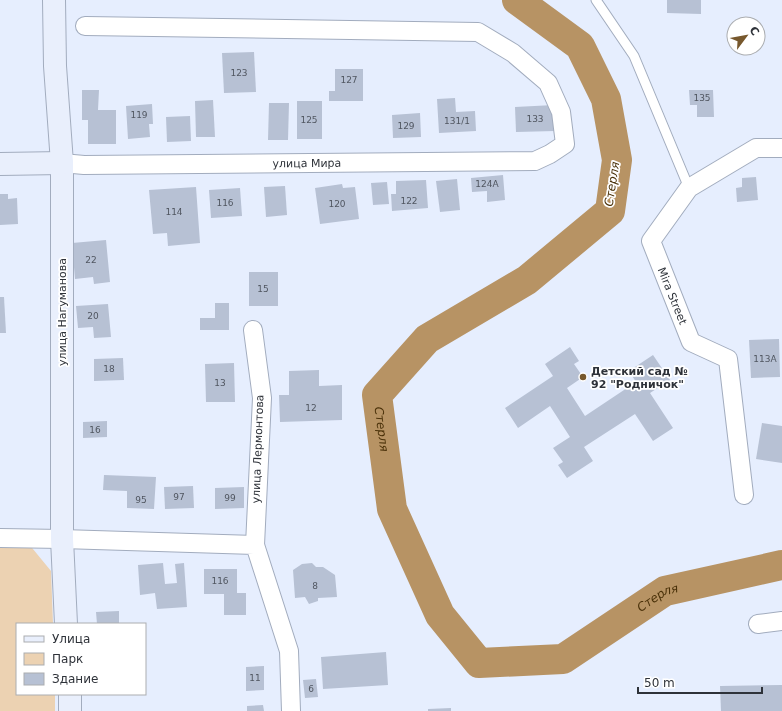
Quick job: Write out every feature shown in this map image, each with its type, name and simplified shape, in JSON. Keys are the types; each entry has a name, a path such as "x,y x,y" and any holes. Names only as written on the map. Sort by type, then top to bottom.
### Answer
{"main road":[{"name":"улица Нагуманова","path":"54,0 55,66 62,163 62,539 66,623"},
{"path":"0,164 62,163"},
{"path":"70,695 70,711"}],"street":[{"name":"улица Мира","path":"62,163 92,165 534,161 550,154 565,144 562,112 548,83 513,53 478,32 85,26"},
{"name":"Mira Street","path":"744,495 728,359 691,342 651,241 689,188 756,148 782,148"},
{"name":"улица Лермонтова","path":"253,330 262,398 255,545 289,651 291,711"},
{"path":"0,538 255,545"},
{"path":"758,624 782,621"}],"lane":[{"path":"596,0 634,56 689,188"}],"green space":[{"path":"0,543 28,543 51,571 53,623 16,623 16,695 55,695 55,711 0,711"}],"building":[{"path":"667,0 701,0 701,14 667,13"},
{"path":"254,52 256,92 224,93 222,53"},
{"path":"335,69 363,69 363,101 329,101 329,91 335,91"},
{"path":"82,90 99,90 98,110 116,110 116,144 88,144 88,120 82,120"},
{"path":"689,90 713,90 714,117 697,117 697,105 690,105"},
{"path":"455,98 456,112 475,111 476,131 439,133 437,99"},
{"path":"213,100 215,137 196,137 195,101"},
{"path":"297,101 322,101 322,139 297,139"},
{"path":"269,103 289,103 288,140 268,140"},
{"path":"152,104 153,124 149,124 150,137 128,139 126,106"},
{"path":"554,105 555,131 516,132 515,107"},
{"path":"420,113 421,137 393,138 392,115"},
{"path":"190,116 191,141 167,142 166,117"},
{"path":"503,175 505,200 487,202 487,191 472,192 471,178"},
{"path":"756,177 758,200 737,202 736,188 742,187 742,178"},
{"path":"457,179 460,210 440,212 436,181"},
{"path":"426,180 428,208 392,211 391,194 396,194 396,181"},
{"path":"387,182 389,204 373,205 371,183"},
{"path":"342,184 343,188 355,187 359,219 320,224 315,188"},
{"path":"285,186 287,215 266,217 264,187"},
{"path":"196,187 200,243 168,246 167,233 153,234 149,190"},
{"path":"240,188 242,216 211,218 209,190"},
{"path":"0,194 8,194 8,199 17,198 18,224 0,225"},
{"path":"106,240 110,282 94,284 93,277 75,279 72,243"},
{"path":"249,272 278,272 278,306 249,306"},
{"path":"0,297 4,297 6,333 0,333"},
{"path":"215,303 229,303 229,330 200,330 200,318 215,318"},
{"path":"108,304 111,337 94,338 93,327 78,328 76,306"},
{"path":"779,339 780,377 751,378 749,340"},
{"path":"570,347 579,361 574,364 583,377 567,388 585,416 636,382 629,371 653,355 670,380 650,393 673,428 653,441 635,414 584,447 593,461 567,478 558,465 563,462 553,448 570,437 550,406 518,428 505,408 553,376 545,364"},
{"path":"123,358 124,380 94,381 94,359"},
{"path":"234,363 235,402 206,402 205,364"},
{"path":"319,370 319,386 342,385 342,420 280,422 279,395 289,395 289,371"},
{"path":"107,421 107,437 83,438 83,422"},
{"path":"762,423 782,426 782,463 756,459"},
{"path":"104,475 156,477 154,509 127,508 127,491 103,490"},
{"path":"193,486 194,508 165,509 164,487"},
{"path":"244,487 244,508 215,509 215,488"},
{"path":"163,563 165,584 177,583 175,564 184,563 187,607 157,609 155,593 140,595 138,565"},
{"path":"312,563 316,567 323,567 335,575 337,597 318,598 318,601 309,604 305,597 295,598 293,570 302,564"},
{"path":"204,569 237,569 237,593 246,593 246,615 224,615 224,594 204,594"},
{"path":"119,611 119,623 97,623 96,612"},
{"path":"386,652 388,685 323,689 321,657"},
{"path":"264,666 264,690 246,691 246,667"},
{"path":"316,679 318,697 305,698 303,680"},
{"path":"782,685 782,711 721,711 720,686"},
{"path":"263,705 264,711 247,711 247,706"},
{"path":"451,708 451,711 428,711 428,709"}],"waterway":[{"name":"Стерля","path":"517,0 580,46 606,99 617,160 610,211 527,280 427,339 377,395 392,509 440,615 479,663 563,659 665,591 782,565"}],"place":[{"name":"Детский сад № 92 \"Родничок\"","path":"583,377"}]}
